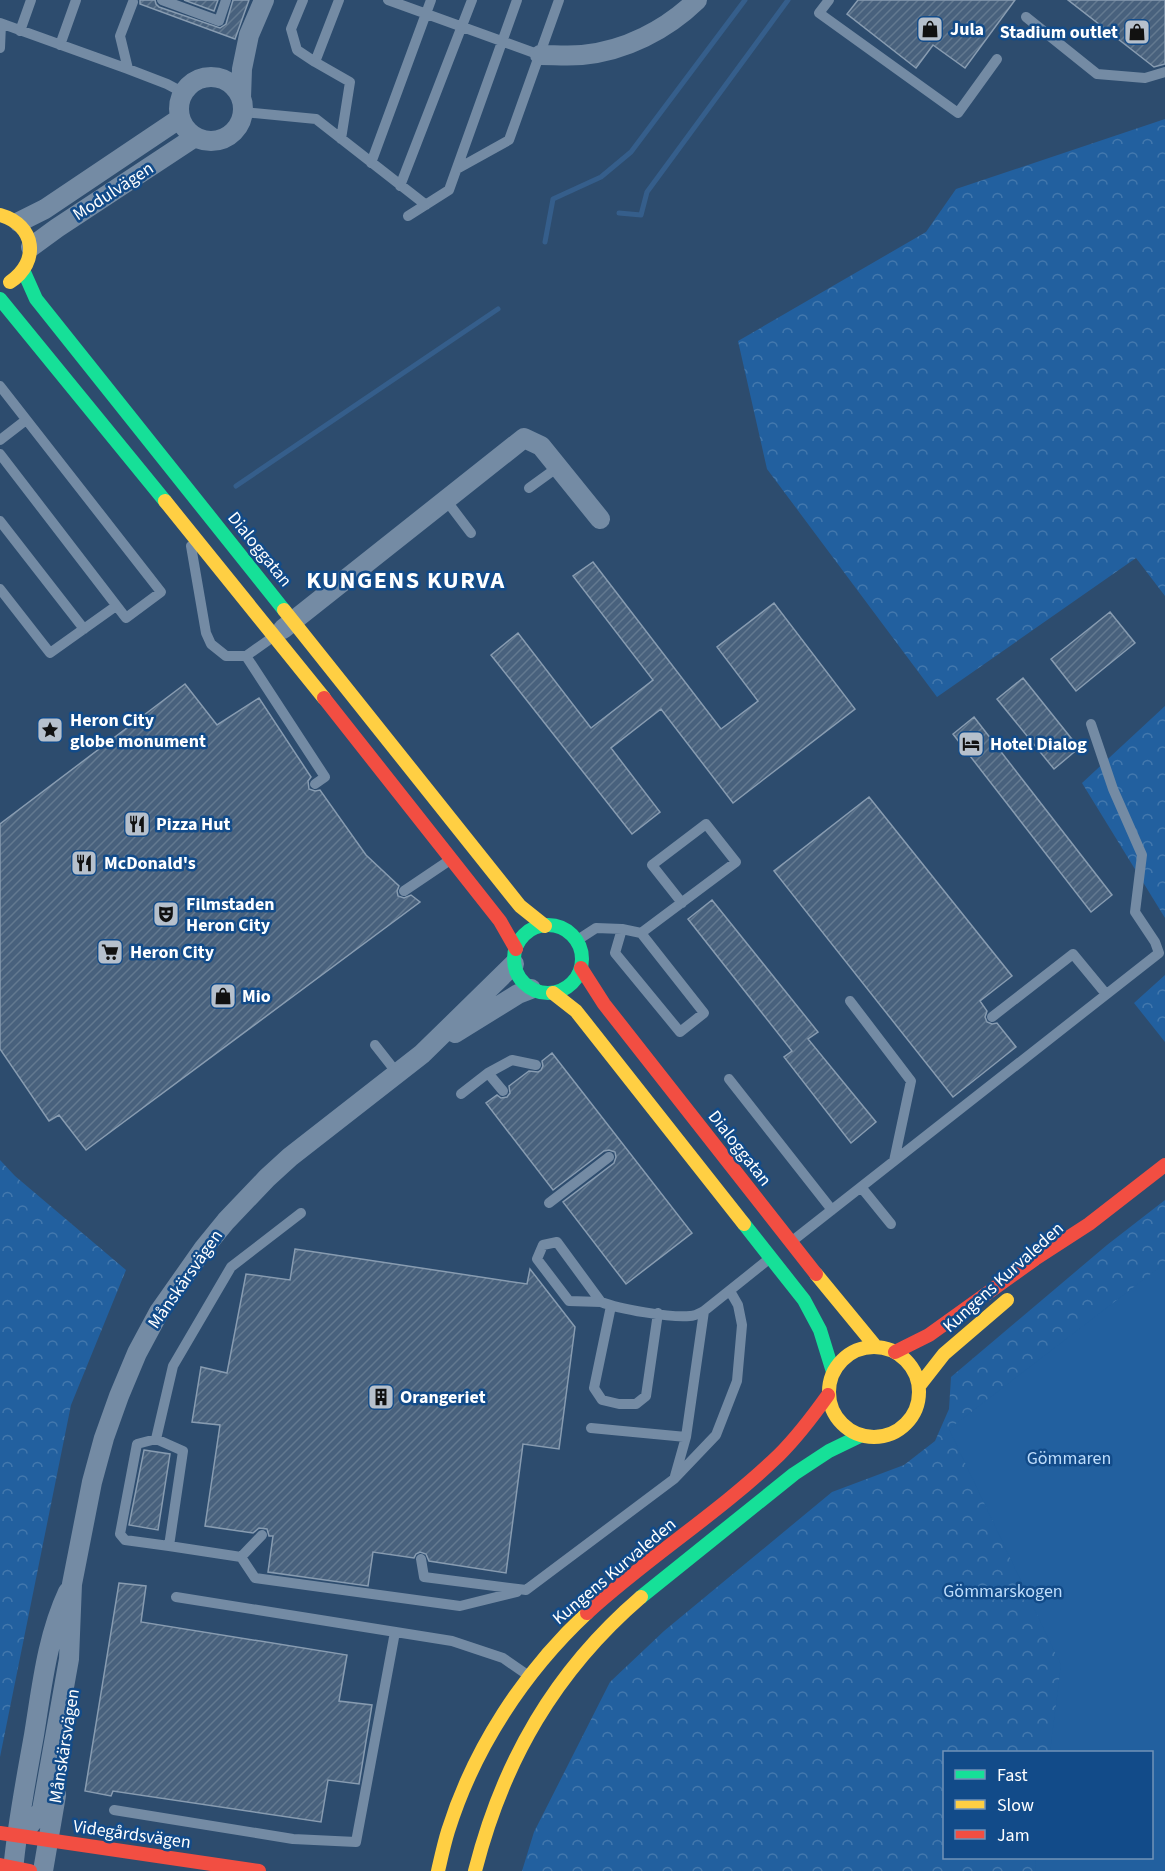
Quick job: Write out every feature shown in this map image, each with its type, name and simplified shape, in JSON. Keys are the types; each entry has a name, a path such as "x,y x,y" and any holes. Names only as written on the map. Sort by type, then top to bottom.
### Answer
{"street":[{"path":"242,105 235,87 227,80 213,76 202,77 190,84 183,92 179,100 179,119 186,130 206,141 226,137 241,122 242,105 242,69 249,35 264,0"},
{"path":"540,55 582,55 615,49 652,34 697,0"},
{"path":"213,76 228,62 249,35"},
{"name":"Modulvägen","path":"19,222 45,209 179,119"},
{"name":"Modulvägen","path":"31,247 195,137"},
{"path":"0,214 19,222 27,234 31,247 30,259 24,272 14,281 0,286"},
{"name":"Dialoggatan","path":"24,272 36,299 520,906 545,926"},
{"path":"0,299 256,612 500,921 515,957 517,974 523,982 531,989 542,993 553,993 565,989 575,980 580,968 581,954 576,940 568,932 557,927 545,926 537,927 524,936 515,957"},
{"path":"274,636 524,438 541,446 600,519"},
{"name":"Månskärsvägen","path":"422,1054 515,957"},
{"name":"Dialoggatan","path":"580,968 596,994 781,1250 820,1330 833,1372"},
{"name":"Månskärsvägen","path":"14,1869 8,1834 49,1648 58,1614 72,1584 92,1482 119,1396 137,1353 159,1312 204,1248 250,1195 290,1157 422,1054 518,994 531,989"},
{"name":"Dialoggatan","path":"553,993 576,1011 781,1250 846,1312 876,1347"},
{"name":"Kungens Kurvaleden","path":"895,1352 928,1335 1035,1259 1089,1224 1165,1165"},
{"name":"Kungens Kurvaleden","path":"1044,1269 1089,1224"},
{"name":"Kungens Kurvaleden","path":"919,1386 944,1354 1018,1290"},
{"path":"876,1347 895,1352 906,1360 919,1386 918,1401 913,1416 903,1427 890,1435 875,1438 860,1436 847,1430 837,1420 831,1408 828,1395 833,1372 840,1361 863,1348 876,1347"},
{"name":"Kungens Kurvaleden","path":"438,1871 449,1827 475,1764 530,1676 568,1631 595,1606 757,1476 799,1434 828,1395"},
{"name":"Kungens Kurvaleden","path":"475,1871 481,1843 496,1798 525,1736 566,1676 589,1648 641,1597 791,1476 819,1456 860,1436"},
{"name":"Månskärsvägen","path":"43,1871 78,1664 78,1633 72,1584"},
{"name":"Videgårdsvägen","path":"8,1834 259,1871"}],"lane":[{"path":"20,31 31,0"},
{"path":"60,45 76,0"},
{"path":"162,0 181,3 219,21 226,0"},
{"path":"303,0 291,28 297,50 350,82 341,139"},
{"path":"315,62 339,0"},
{"path":"388,0 540,55"},
{"path":"371,163 431,0"},
{"path":"400,186 472,0"},
{"path":"408,216 449,190 518,0"},
{"path":"457,169 509,140 559,0"},
{"path":"829,0 819,13 958,113 997,59"},
{"path":"128,69 120,36 133,2"},
{"path":"1026,17 1097,74 1145,78 1165,72"},
{"path":"0,48 1,24 128,69 183,92"},
{"path":"242,105 316,119 426,205"},
{"path":"0,386 161,592 126,618 0,454"},
{"path":"0,440 26,420"},
{"path":"530,488 558,466"},
{"path":"446,500 471,533"},
{"path":"0,521 84,629"},
{"path":"188,528 206,633 210,644 226,656 246,656 274,636"},
{"path":"0,589 50,653 116,606"},
{"path":"246,656 325,777 315,784"},
{"path":"658,1313 646,1396 636,1404 619,1404 602,1400 594,1388 606,1304 557,1242 543,1245 537,1259 569,1301 606,1304 691,1316 704,1311 1159,953 1155,942 1135,912 1142,855 1113,789 1091,724"},
{"path":"641,933 682,903 736,861 706,824 652,866 682,903"},
{"path":"404,891 451,860"},
{"path":"576,940 596,928 622,929 641,933 704,1013 680,1032 615,953 622,929"},
{"path":"992,1017 1073,954 1106,994"},
{"path":"850,1001 911,1081 894,1161"},
{"path":"375,1045 397,1073"},
{"path":"461,1094 488,1073 512,1060 536,1065"},
{"path":"488,1073 503,1091"},
{"path":"729,1079 832,1210"},
{"path":"549,1203 609,1157"},
{"path":"861,1187 891,1224"},
{"path":"156,1439 173,1366 231,1267 300,1213"},
{"path":"169,1546 183,1451 156,1439 137,1444 120,1534 125,1540 241,1557 255,1578 460,1606 525,1590 675,1479 716,1435 737,1381 742,1325 738,1305 730,1291"},
{"path":"675,1479 686,1437 704,1311"},
{"path":"591,1428 686,1437"},
{"path":"241,1557 262,1534"},
{"path":"421,1559 424,1577 525,1590"},
{"path":"176,1597 452,1641 504,1658 530,1676"},
{"path":"114,1810 292,1839 356,1842 395,1632"}],"green space":[{"path":"1165,119 1165,596 1136,558 937,697 767,469 738,341 926,232 956,189"},
{"path":"1165,706 1165,918 1082,783"},
{"path":"1165,975 1165,1042 1134,1003"},
{"path":"0,1160 15,1176 126,1270 71,1405 0,1757"},
{"name":"Gömmarskogen","path":"1165,1200 1165,1871 522,1871 534,1832 610,1682 664,1631 832,1492 904,1465 935,1441 949,1409 951,1377 1107,1245"},
{"name":"Gömmaren","path":"1165,1263 1165,1871 1035,1871 1036,1859 1153,1859 1153,1751 1050,1751 1061,1665 949,1429"}],"building":[{"path":"140,0 155,0 159,7 220,28 226,24 233,0 249,0 235,39 140,4"},
{"path":"184,0 218,0 214,11"},
{"name":"Jula","path":"858,0 1015,0 965,68 933,45 916,68 847,14"},
{"name":"Stadium outlet","path":"1068,0 1165,0 1165,64 1154,67"},
{"path":"593,562 721,729 758,701 717,647 774,603 855,709 733,803 661,709 611,748 660,812 632,834 491,655 518,633 591,728 653,680 573,576"},
{"path":"1110,612 1135,643 1076,691 1051,659"},
{"path":"1023,678 1079,748 1054,769 997,699"},
{"name":"Heron City","path":"185,684 217,725 259,698 311,777 308,781 309,789 320,790 366,855 399,886 398,896 404,898 411,895 420,902 86,1150 59,1115 49,1121 0,1049 0,824"},
{"path":"974,717 1112,895 1091,912 953,734"},
{"path":"869,797 1012,976 980,1001 987,1011 985,1017 987,1022 997,1023 1016,1047 953,1097 774,871"},
{"path":"712,900 818,1032 808,1039 876,1122 851,1143 784,1057 792,1051 688,919"},
{"path":"552,1053 692,1233 626,1284 563,1202 614,1163 615,1152 604,1151 553,1190 486,1103 497,1095 501,1098 507,1097 510,1093 509,1086 529,1071 541,1070 542,1061"},
{"name":"Orangeriet","path":"295,1249 527,1284 530,1269 575,1327 559,1449 523,1444 506,1573 429,1561 426,1554 420,1552 414,1558 373,1552 368,1586 268,1572 273,1536 269,1536 267,1529 259,1528 253,1533 205,1526 220,1425 192,1422 201,1367 227,1373 246,1274 290,1280"},
{"path":"144,1450 170,1454 158,1530 129,1525"},
{"path":"119,1583 146,1586 141,1622 347,1655 339,1701 372,1705 359,1784 328,1780 321,1822 113,1791 111,1796 85,1791"}],"waterway":[{"path":"545,242 553,199 601,177 631,152 745,0"},
{"path":"619,213 641,215 647,192 788,0"},
{"path":"236,486 498,309"}],"traffic: fast":[{"path":"24,272 36,299 284,610"},
{"path":"0,299 165,501"},
{"path":"548,925 561,928 572,935 579,946 582,959 579,972 572,983 561,990 548,993 535,990 524,983 517,972 514,959 517,946 524,935 535,928 548,925"},
{"path":"744,1224 804,1300 820,1330 833,1372"},
{"path":"641,1597 794,1474 829,1451 860,1436"}],"traffic: slow":[{"path":"0,215 21,227 30,245 30,255 26,264 20,274 10,282"},
{"path":"165,501 324,698"},
{"path":"284,610 520,906 545,926"},
{"path":"553,993 576,1011 744,1224"},
{"path":"816,1274 876,1347"},
{"path":"919,1386 944,1354 1007,1300"},
{"path":"874,1347 891,1350 906,1360 916,1375 919,1392 916,1409 906,1424 891,1434 874,1437 857,1434 842,1424 832,1409 829,1392 832,1375 842,1360 857,1350 874,1347"},
{"path":"475,1871 501,1792 536,1720 558,1687 583,1656 641,1597"},
{"path":"438,1871 459,1800 487,1741 522,1686 542,1660 587,1613"}],"traffic: jam":[{"path":"324,698 500,921 516,949"},
{"path":"581,968 604,1004 816,1274"},
{"path":"895,1352 929,1335 1035,1259 1089,1224 1165,1165"},
{"path":"587,1613 756,1476 792,1441 828,1395"},
{"path":"0,1833 259,1871"},
{"path":"0,1865 30,1871"}],"place":[{"name":"Jula","path":"930,29"},
{"name":"Stadium outlet","path":"1137,32"},
{"name":"Heron City globe monument","path":"50,730"},
{"name":"Hotel Dialog","path":"971,744"},
{"name":"Pizza Hut","path":"137,824"},
{"name":"McDonald's","path":"84,863"},
{"name":"Filmstaden Heron City","path":"166,914"},
{"name":"Heron City","path":"110,952"},
{"name":"Mio","path":"223,996"},
{"name":"Orangeriet","path":"381,1397"}],"district":[{"name":"KUNGENS KURVA","path":"406,580"}]}
